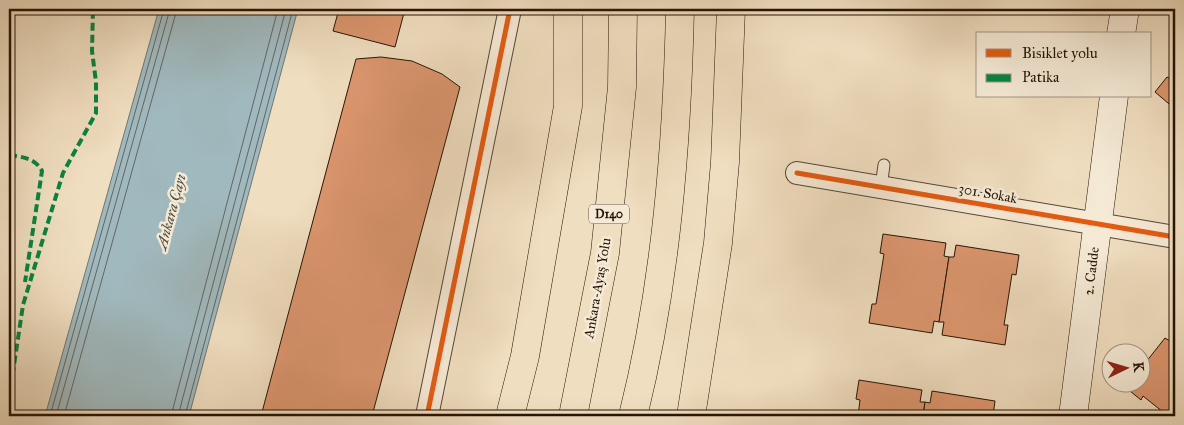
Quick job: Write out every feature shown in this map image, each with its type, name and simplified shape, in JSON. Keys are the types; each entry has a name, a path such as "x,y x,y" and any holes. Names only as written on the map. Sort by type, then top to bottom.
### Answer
{"highway":[{"path":"510,416 525,356 568,106 568,9"},
{"name":"Ankara-Ayaş Yolu","path":"573,416 605,253 622,87 623,9"},
{"path":"633,416 662,258 678,84 680,9"},
{"path":"690,416 718,243 725,162 731,9"}],"street":[{"path":"427,416 510,9"},
{"path":"1122,32 1125,9"},
{"name":"2. Cadde","path":"1073,416 1114,98"},
{"name":"301. Sokak","path":"797,173 1175,237"}],"lane":[{"path":"882,187 884,165"}],"water":[{"name":"Ankara Çayı","path":"159,9 298,9 189,416 45,416"}],"building":[{"path":"339,9 405,9 395,47 333,31"},
{"path":"381,57 412,61 442,74 460,87 372,416 261,416 356,59"},
{"path":"1175,74 1175,109 1155,92 1167,77 1171,79"},
{"path":"883,234 946,243 944,256 949,257 939,322 934,321 932,333 869,323 872,304 876,304 884,254 880,253"},
{"path":"956,245 1019,255 1016,275 1012,274 1004,325 1008,325 1005,345 942,335 944,322 939,322 949,257 954,257"},
{"path":"1165,338 1175,344 1175,416 1168,416 1143,396 1141,400 1131,392 1152,392 1152,354"},
{"path":"859,380 922,390 920,402 925,402 923,416 858,416 860,400 856,399"},
{"path":"932,391 995,401 993,416 923,416 925,402 930,403"}],"marked path":[{"path":"9,399 23,305 63,173 96,113 96,82 92,51 93,9"},
{"path":"9,155 32,161 42,171 25,282"}],"cycle path":[{"path":"427,416 510,9"},
{"path":"797,173 1175,237"}]}
